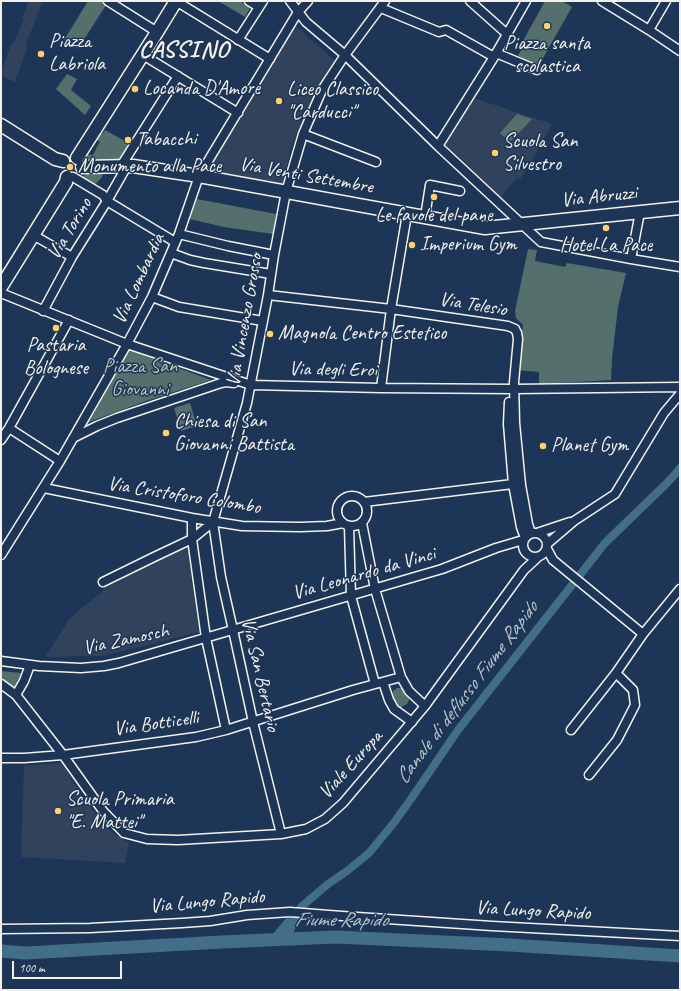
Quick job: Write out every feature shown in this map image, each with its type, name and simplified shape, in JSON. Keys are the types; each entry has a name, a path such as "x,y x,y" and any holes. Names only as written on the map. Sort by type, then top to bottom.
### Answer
{"main road":[{"path":"1,132 46,159 59,169 78,175 80,172 79,162 176,1"},
{"path":"1,125 55,159 66,171 66,182 1,287"},
{"name":"Via Venti Settembre","path":"66,171 65,159 71,156 79,162 124,166 199,176 484,228 522,224"},
{"name":"Via Abruzzi","path":"522,224 680,208"}],"street":[{"path":"108,1 157,32"},
{"path":"176,1 270,60"},
{"path":"238,40 261,4 249,1"},
{"path":"290,1 306,22 345,55 438,146 541,242 680,267"},
{"name":"Via Lombardia","path":"1,555 60,461 152,297 179,234 199,176 298,12 308,1"},
{"path":"470,1 507,34"},
{"path":"438,146 495,55 526,1"},
{"path":"602,1 680,51"},
{"path":"649,30 666,1"},
{"path":"345,55 383,4 439,32 446,30 495,55 537,70"},
{"path":"143,55 238,113"},
{"name":"Via Vincenzo Grosso","path":"213,522 247,404 286,192 303,134 322,90 345,55"},
{"name":"Via Torino","path":"43,311 72,257 107,201 124,166 178,76"},
{"path":"303,134 376,162"},
{"path":"66,171 103,195 107,201 175,242"},
{"path":"425,217 430,185 460,191"},
{"path":"631,259 640,212"},
{"path":"381,388 390,309 407,214"},
{"path":"179,234 274,255"},
{"path":"33,235 72,257"},
{"path":"171,253 204,263 271,274"},
{"path":"1,293 127,344 224,379"},
{"name":"Via Telesio","path":"268,295 390,309 508,326 515,329 518,339 512,389 517,483 528,524 529,536"},
{"path":"152,297 179,307 263,321"},
{"path":"1,440 69,320"},
{"path":"73,438 116,418 224,379"},
{"name":"Via degli Eroi","path":"224,379 251,385 381,388 512,389 680,387"},
{"path":"574,521 615,494 664,413 680,394"},
{"path":"9,428 60,461"},
{"path":"364,502 517,483"},
{"name":"Via Cristoforo Colombo","path":"44,488 192,518 242,526 265,527 346,525"},
{"path":"346,525 358,525 362,523 367,515 364,502 357,497 348,497 340,502 337,511 338,516 346,525 351,596 379,683 394,709 412,722"},
{"path":"192,518 192,539 206,638 226,730"},
{"name":"Via Leonardo da Vinci","path":"232,630 442,569 504,545 574,521"},
{"name":"Viale Europa","path":"63,755 103,811 124,833 147,839 178,840 281,834 306,829 325,819 343,803 425,706 524,570 574,521"},
{"path":"103,582 154,556 192,539 213,522"},
{"name":"Via San Bertario","path":"213,522 221,577 232,630 281,834"},
{"path":"362,523 375,589 401,677 409,691 425,706"},
{"path":"526,554 523,549 529,536 541,534 544,537 543,552"},
{"path":"504,545 518,548 531,557 543,552"},
{"path":"543,552 643,634"},
{"name":"Viale Europa","path":"524,570 526,554"},
{"path":"571,730 616,673 643,634 680,589"},
{"name":"Via Zamosch","path":"1,661 30,665 81,668 104,666 232,630"},
{"path":"16,695 24,681 30,665"},
{"path":"589,775 617,740 635,705 633,690 616,673"},
{"name":"Via Botticelli","path":"1,758 63,755 196,737 226,730 353,690 401,677"},
{"path":"1,684 16,695 63,755"},
{"name":"Via Lungo Rapido","path":"1,929 90,928 182,923 210,921 247,915 290,912 492,926 680,936"}],"shaded area":[{"path":"29,1 43,1 25,46 27,48 15,82 1,75 1,72 12,42 14,43 24,19 22,18"},
{"name":"Liceo Classico \"Carducci\"","path":"294,24 335,61 318,87 304,115 291,147 283,186 206,172 271,61"},
{"name":"Scuola San Silvestro","path":"474,98 552,124 524,174 520,179 517,178 501,197 445,144"},
{"path":"187,545 199,632 103,656 45,657 70,618 106,588"},
{"name":"Scuola Primaria \"E. Mattei\"","path":"63,763 74,784 100,820 113,833 129,843 125,863 21,857 24,766"}],"green space":[{"path":"88,1 108,2 78,49 64,40"},
{"path":"218,1 240,1 250,8 245,17"},
{"name":"Piazza santa scolastica","path":"545,1 562,1 572,7 538,67 518,56 521,50 519,48"},
{"path":"67,74 77,79 71,90 91,106 85,115 56,89"},
{"path":"517,114 532,119 510,142 500,133"},
{"path":"105,130 130,144 121,162 86,160 84,158 85,154 93,155 100,141 92,140 97,132 102,134"},
{"path":"103,172 102,177 94,186 81,179 87,173"},
{"path":"197,199 276,214 273,234 224,227 190,219"},
{"path":"528,249 537,250 535,261 565,267 567,263 626,273 618,307 611,380 539,384 539,372 517,370 523,325 516,318 515,311"},
{"name":"Piazza San Giovanni","path":"129,350 211,380 146,401 89,422"},
{"path":"190,403 197,426 181,431 174,408"},
{"path":"1,671 21,673 18,681 16,680 18,682 15,689 1,682"},
{"path":"397,688 406,690 409,696 407,704 401,707 396,707 391,700 393,691"}],"waterway":[{"name":"Canale di deflusso Fiume Rapido","path":"287,939 301,907 328,884 369,853 393,824 458,730 605,543 666,484 680,468"},
{"path":"273,940 288,922"},
{"name":"Fiume Rapido","path":"1,951 25,953 335,937 510,945 680,956"}],"place":[{"name":"Piazza santa scolastica","path":"547,26"},
{"name":"Piazza Labriola","path":"41,54"},
{"name":"Locanda D'Amore","path":"135,89"},
{"name":"Liceo Classico \"Carducci\"","path":"279,101"},
{"name":"Tabacchi","path":"128,140"},
{"name":"Scuola San Silvestro","path":"495,153"},
{"name":"Monumento alla Pace","path":"70,167"},
{"name":"Le favole del pane","path":"434,197"},
{"name":"Hotel La Pace","path":"606,228"},
{"name":"Imperium Gym","path":"412,245"},
{"name":"Pastaria Bolognese","path":"56,328"},
{"name":"Magnola Centro Estetico","path":"270,334"},
{"name":"Chiesa di San Giovanni Battista","path":"166,433"},
{"name":"Planet Gym","path":"543,446"},
{"name":"Scuola Primaria \"E. Mattei\"","path":"58,811"}],"district":[{"name":"CASSINO","path":"184,51"}]}
